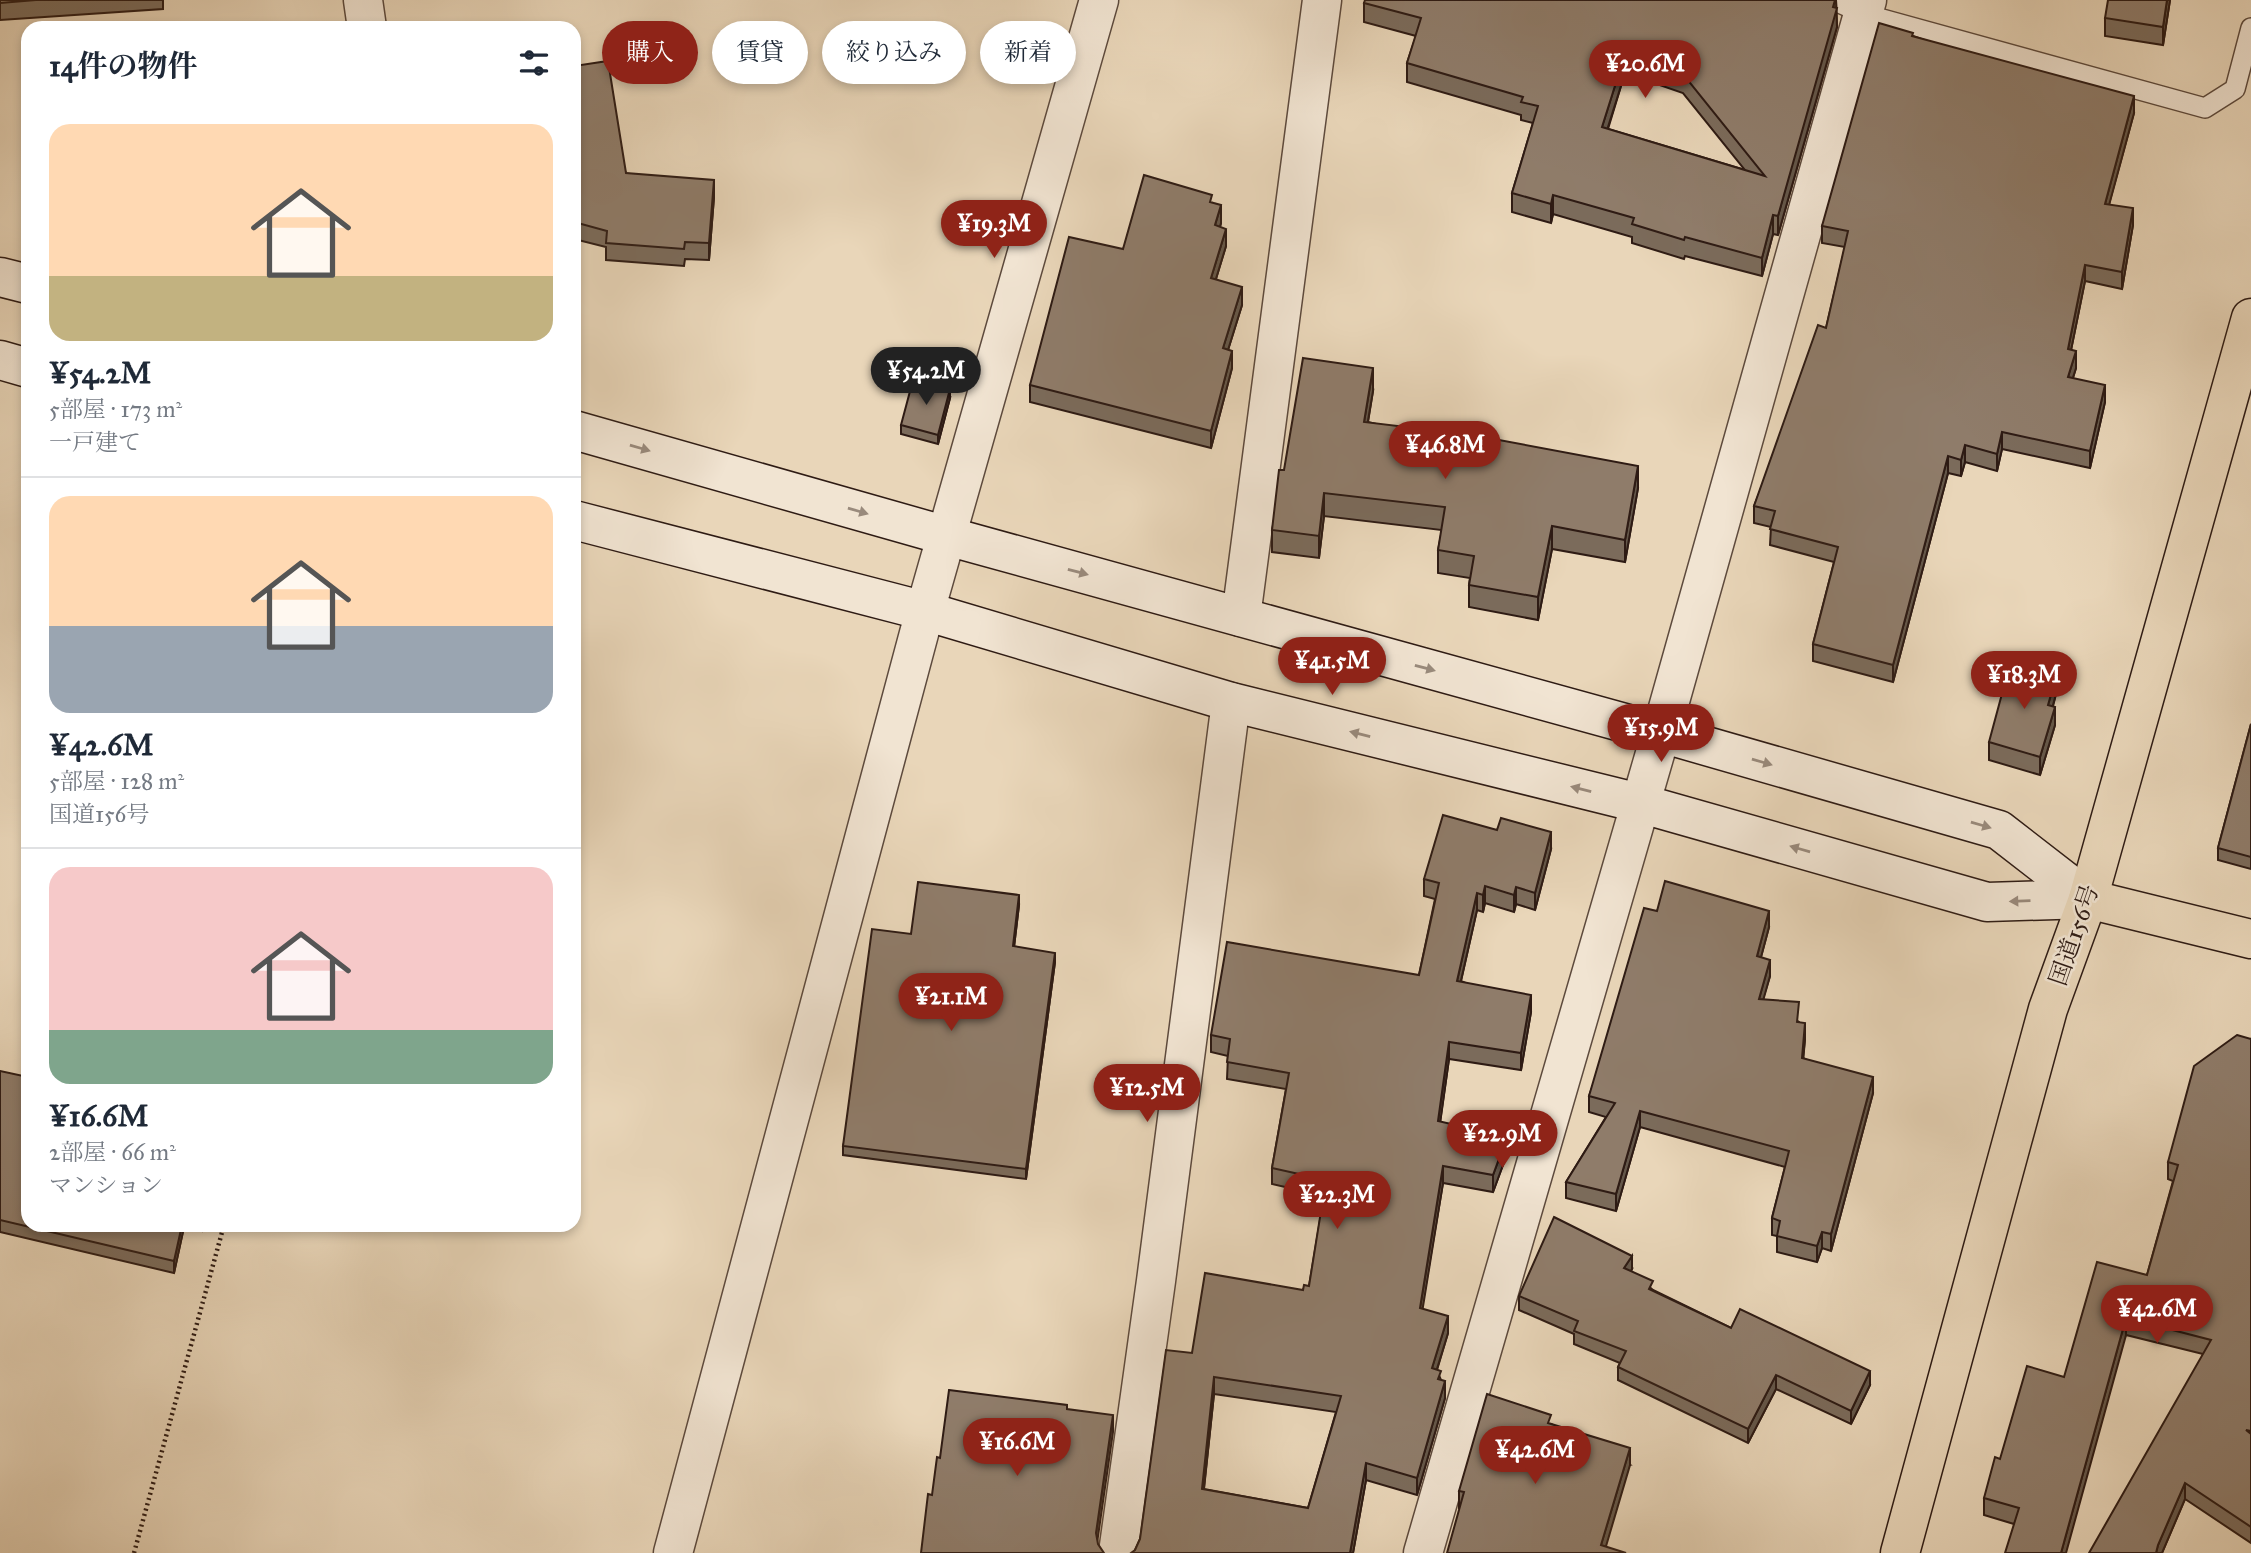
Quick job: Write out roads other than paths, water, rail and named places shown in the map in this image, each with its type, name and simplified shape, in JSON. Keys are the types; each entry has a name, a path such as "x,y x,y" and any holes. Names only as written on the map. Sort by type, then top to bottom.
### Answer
{"main road":[{"name":"国道156号","path":"1900,1553 2048,1009 2088,899 2251,318"},
{"path":"2088,899 2251,939"}],"street":[{"path":"363,0 366,21"},
{"path":"673,1553 925,611 1099,0"},
{"path":"1241,617 1322,0"},
{"path":"1423,1553 1661,733 1855,5"},
{"path":"0,277 21,283"},
{"path":"0,360 21,366"},
{"path":"581,432 1999,830 2088,899"},
{"path":"581,522 925,611 1231,702 1639,803 1987,902 2088,899"},
{"path":"1118,1553 1231,702"}],"lane":[{"path":"1855,5 2205,108 2235,89 2251,28"}]}
